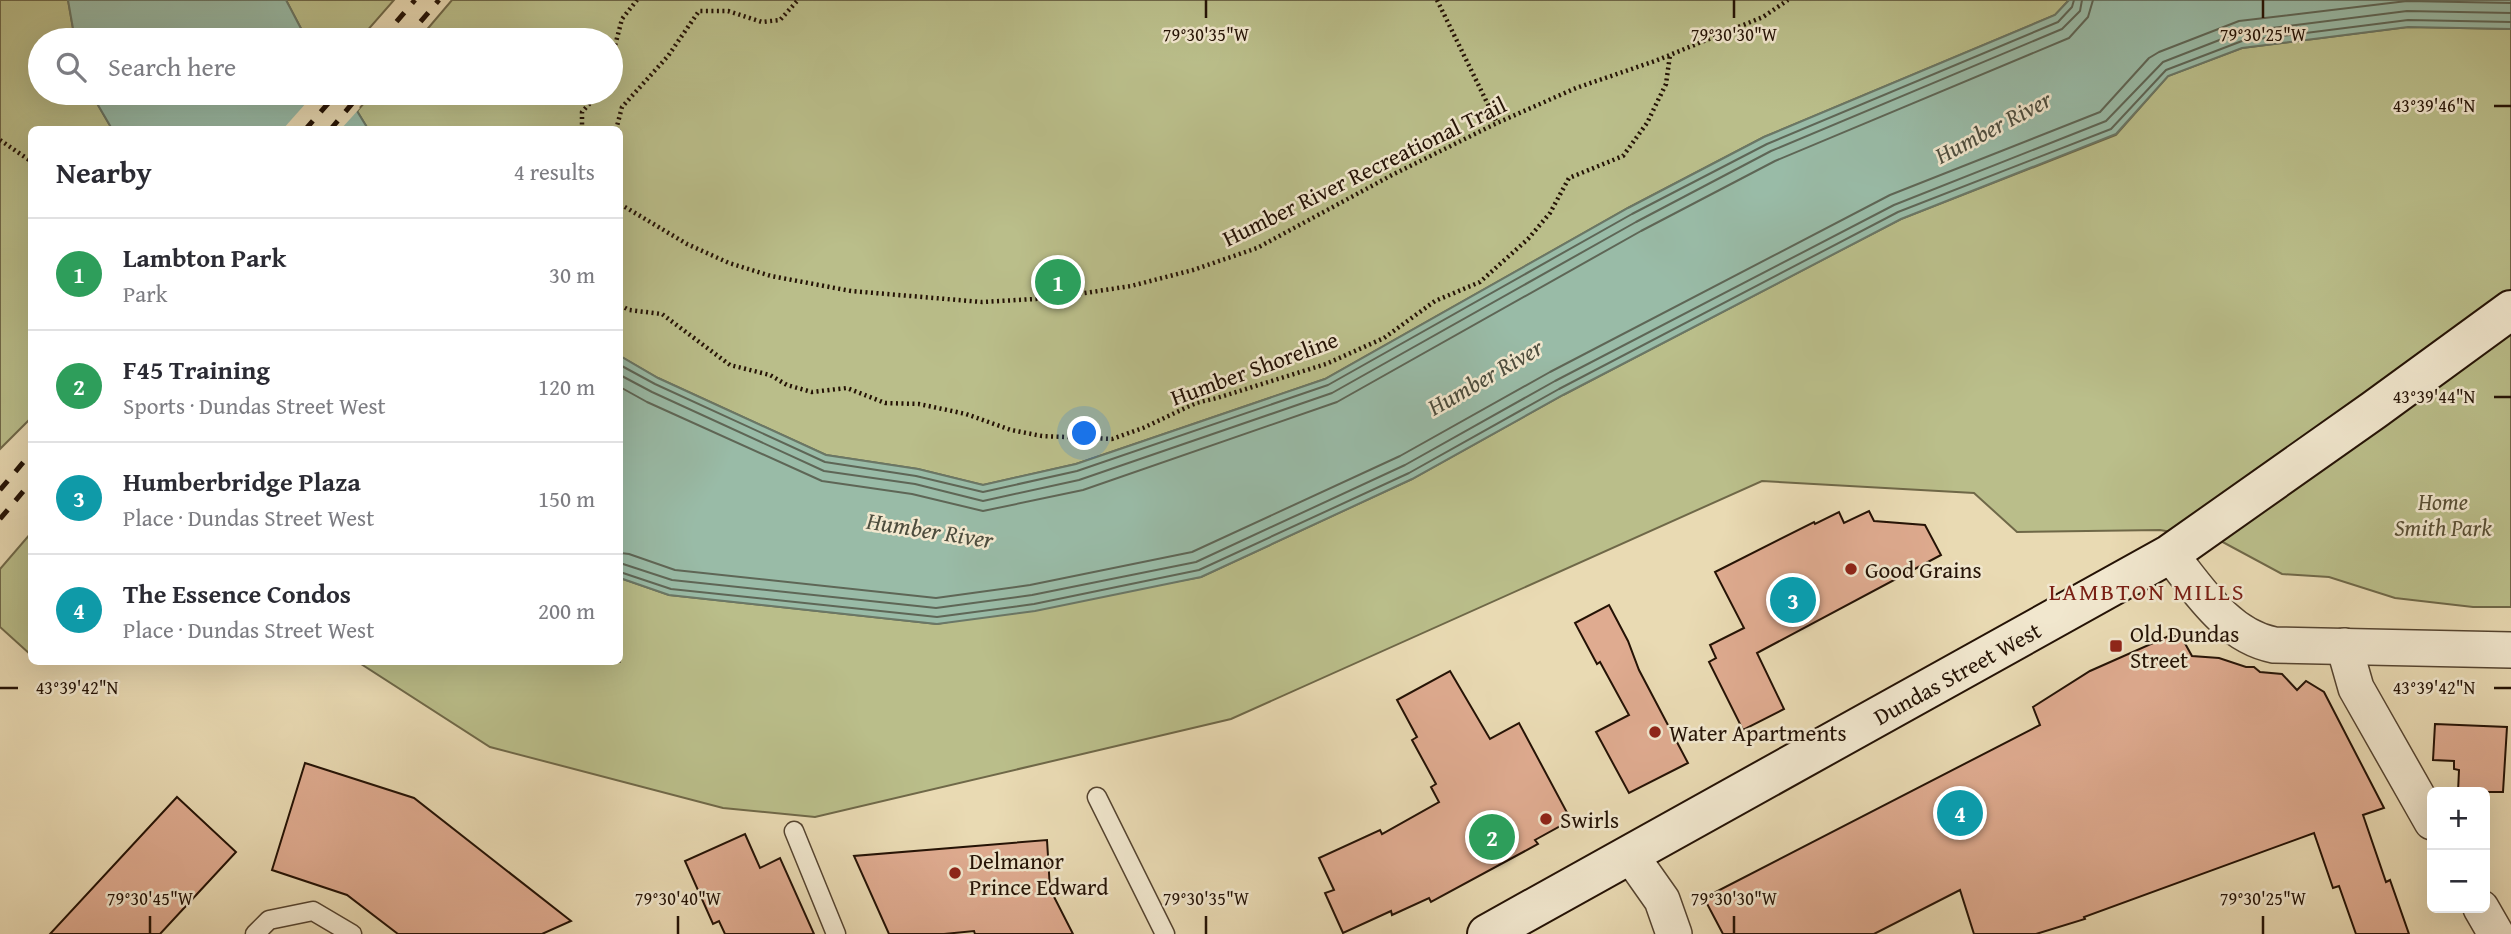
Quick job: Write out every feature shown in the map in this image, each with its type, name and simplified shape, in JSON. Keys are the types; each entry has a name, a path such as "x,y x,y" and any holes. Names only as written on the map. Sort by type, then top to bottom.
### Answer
{"main road":[{"name":"Dundas Street West","path":"1488,934 2170,554 2511,310"}],"street":[{"path":"2170,554 2202,594 2236,628 2257,642 2274,645 2511,650"},
{"path":"2344,646 2356,688 2427,813"},
{"path":"1632,856 1662,900 1674,934"},
{"path":"2484,913 2496,934"}],"lane":[{"path":"1097,797 1165,934"},
{"path":"794,831 836,934"},
{"path":"255,934 269,920 313,911 352,934"}],"path":[{"path":"620,28 622,19 637,0"},
{"path":"617,126 622,107 668,57 699,11 728,11 762,22 780,20 798,0"},
{"path":"1437,0 1497,124"},
{"name":"Humber River Recreational Trail","path":"623,206 687,244 729,263 771,276 851,290 982,302 1052,298 1131,286 1193,270 1256,248 1392,175 1497,124 1576,88 1763,17 1788,0"},
{"name":"Humber Shoreline","path":"623,307 629,310 662,314 730,365 770,375 786,385 812,392 847,388 885,403 919,404 954,411 1011,430 1042,436 1112,439 1143,428 1196,403 1326,364 1384,338 1435,301 1480,282 1528,239 1550,213 1569,178 1623,156 1647,123 1666,84 1671,54"},
{"path":"582,126 582,113 589,105"},
{"path":"0,140 28,159"}],"green space":[{"path":"0,0 68,0 73,28 28,28 28,105 98,105 110,126 28,126 28,421 0,449"},
{"path":"286,0 394,0 370,28 301,28"},
{"path":"452,0 2069,0 2055,15 1764,137 1628,208 1325,379 1076,464 983,485 918,469 826,455 658,378 623,358 623,126 366,126 357,111 362,105 623,105 623,28 428,28"},
{"name":"Home Smith Park","path":"2408,27 2511,29 2511,607 2473,607 2395,598 2329,577 2282,574 2219,540 2160,530 2017,532 1974,493 1762,481 1231,719 815,817 723,808 490,747 363,665 623,665 623,579 669,595 937,624 1201,577 1412,479 1563,395 1901,219 2116,135 2168,76 2242,48"},
{"path":"28,536 28,652 0,627 0,569"}],"water":[{"path":"68,0 286,0 301,28 73,28"},
{"name":"Humber River","path":"2069,0 2511,0 2511,29 2408,27 2242,48 2168,76 2116,134 1901,219 1563,395 1412,479 1201,577 1035,611 937,624 669,595 623,579 623,358 658,378 826,455 918,469 983,485 1076,464 1325,379 1628,208 1764,137 2055,15"},
{"path":"98,105 352,105 366,126 110,126"}],"pier":[{"path":"304,105 357,105 360,108 344,126 286,126"}],"building":[{"path":"1869,511 1874,521 1925,525 1941,555 1757,653 1784,709 1743,730 1709,662 1716,658 1710,645 1744,628 1715,572 1839,512 1844,523"},
{"path":"1609,605 1628,641 1639,670 1688,763 1629,793 1596,732 1629,715 1575,623"},
{"path":"2171,635 2182,638 2192,656 2219,658 2254,667 2260,672 2282,674 2297,690 2306,681 2324,692 2384,808 2363,815 2386,882 2390,880 2409,934 2356,934 2339,886 2333,888 2314,833 2084,917 2085,919 2036,934 1974,934 1960,890 1874,934 1723,934 1704,898 2040,725 2033,707 2090,671"},
{"path":"1450,671 1490,739 1519,723 1571,820 1535,840 1538,844 1431,902 1429,898 1392,915 1391,911 1343,933 1325,893 1334,890 1319,858 1380,830 1382,834 1439,802 1431,787 1436,784 1412,740 1417,737 1397,700"},
{"path":"2435,724 2507,727 2503,792 2490,792 2490,787 2458,787 2459,770 2454,769 2454,761 2433,760"},
{"path":"305,763 414,798 571,921 542,934 398,934 347,895 272,870"},
{"path":"177,797 236,852 160,934 50,934"},
{"path":"745,834 760,868 780,858 814,934 725,934 719,921 713,924 685,861"},
{"name":"Delmanor Prince Edward","path":"1047,840 1050,889 1073,934 975,934 974,931 889,934 854,856"}],"railway":[{"path":"391,28 415,0"},
{"path":"415,28 439,0"},
{"path":"308,126 327,105"},
{"path":"333,126 351,105"},
{"path":"0,490 28,457"},
{"path":"0,519 28,486"}],"place":[{"name":"Lambton Park","path":"1058,282"},
{"name":"Good Grains","path":"1851,569"},
{"name":"Humberbridge Plaza","path":"1793,600"},
{"name":"Old Dundas Street","path":"2116,646"},
{"name":"Water Apartments","path":"1655,732"},
{"name":"The Essence Condos","path":"1960,813"},
{"name":"Swirls","path":"1546,819"},
{"name":"F45 Training","path":"1492,837"},
{"name":"Delmanor Prince Edward","path":"955,873"}],"district":[{"name":"LAMBTON MILLS","path":"2147,591"}]}
